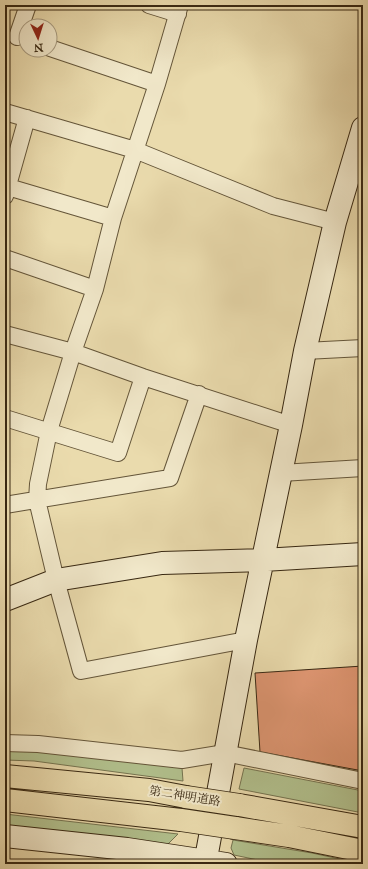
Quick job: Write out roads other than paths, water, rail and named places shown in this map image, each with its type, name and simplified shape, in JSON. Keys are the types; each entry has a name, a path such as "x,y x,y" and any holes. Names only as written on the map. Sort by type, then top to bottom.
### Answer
{"highway":[{"name":"第二神明道路","path":"5,776 149,790 363,827"},
{"name":"第二神明道路","path":"5,800 181,820 289,836 363,851"}],"street":[{"path":"16,37 28,5"},
{"path":"149,5 179,9 158,84 135,150 114,218 95,289 73,352 49,432 38,484 37,500 80,671 246,640"},
{"path":"58,51 158,84"},
{"path":"5,112 135,150 273,206 335,222"},
{"path":"27,118 6,192 114,218"},
{"path":"5,836 127,849 212,863 226,753 246,640 305,351 335,222 363,128"},
{"path":"5,258 95,289"},
{"path":"5,334 73,352 143,377 291,425"},
{"path":"305,351 363,348"},
{"path":"5,418 118,453 143,377"},
{"path":"5,505 170,478 199,394"},
{"path":"281,472 363,468"},
{"path":"5,600 56,580 162,563 263,560 363,554"},
{"path":"5,743 38,744 182,760 226,753 363,781"}]}
